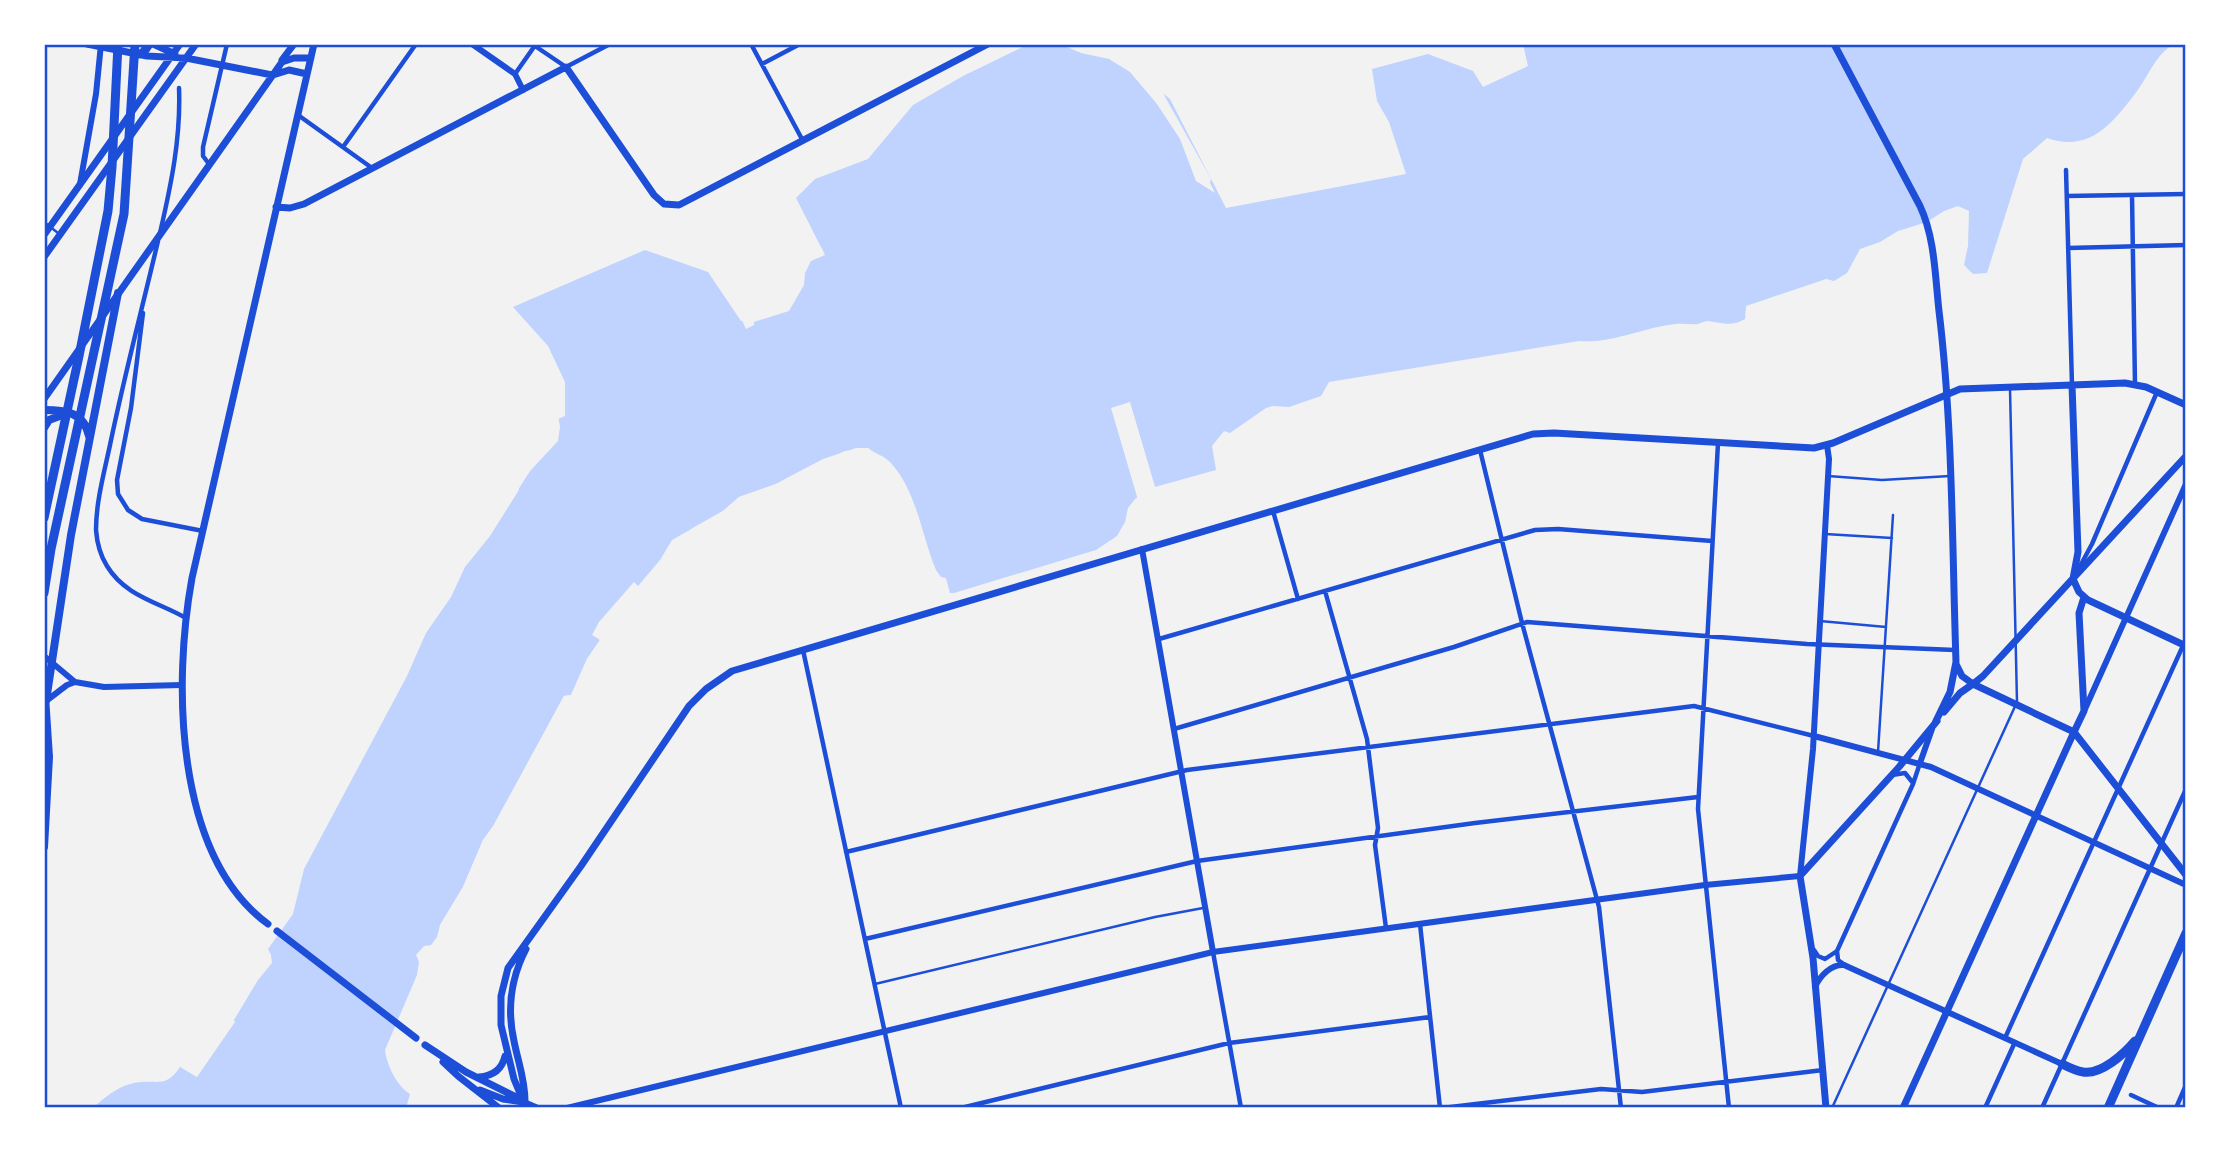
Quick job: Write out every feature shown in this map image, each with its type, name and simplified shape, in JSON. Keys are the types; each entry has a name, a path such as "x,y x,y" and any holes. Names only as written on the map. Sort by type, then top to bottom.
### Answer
{"highway":[{"path":"44,518 110,197 118,44"},
{"path":"44,593 125,206 135,44"},
{"path":"139,54 144,53 151,44"},
{"path":"46,701 69,546 118,293"},
{"path":"44,410 71,413 82,419 89,439"},
{"path":"44,428 54,417 71,413"},
{"path":"44,682 49,757 44,847"},
{"path":"2108,1108 2186,933"},
{"path":"2108,1108 2186,933"},
{"path":"2062,1064 2083,1072 2098,1069 2119,1057 2131,1046 2147,1022"}],"main road":[{"path":"87,44 139,54 172,55 272,75 289,70 307,74"},
{"path":"151,44 172,55"},
{"path":"44,235 47,225 79,186 180,44"},
{"path":"44,257 196,44"},
{"path":"44,399 294,44"},
{"path":"268,924 244,904 225,879 207,842 187,754 181,685 192,578 314,44"},
{"path":"276,207 285,209 299,206 566,67 652,193 668,205 686,203 988,44"},
{"path":"1834,44 1922,211 1931,242 1948,393 1955,650 1950,692 1935,723"},
{"path":"282,62 294,58 310,58"},
{"path":"2072,385 2078,552 2073,579 2084,597 2185,643"},
{"path":"525,1105 506,1052 500,1017 503,985 512,962 694,700 732,671 1544,433 1807,449 1827,445 1948,393 1966,388 2135,385 2186,405"},
{"path":"1826,1108 1815,987 1800,876 1906,759 1956,696 1983,676 2186,456"},
{"path":"2173,470 2180,468 2186,471"},
{"path":"1903,1108 2084,710 2079,612 2084,597"},
{"path":"1955,662 1962,676 1973,684 2074,733 2186,875"},
{"path":"277,931 416,1038"},
{"path":"525,1105 525,1082 514,1043 510,1009 518,965 531,938"},
{"path":"425,1045 525,1105"},
{"path":"433,1051 464,1082 499,1108"},
{"path":"474,1076 488,1076 496,1072 504,1062 506,1052"},
{"path":"464,1082 503,1100 525,1105"}],"street":[{"path":"209,164 203,150 227,44"},
{"path":"343,147 416,44"},
{"path":"472,44 515,74 523,90"},
{"path":"515,74 536,45 566,67 610,44"},
{"path":"751,44 803,142"},
{"path":"762,64 800,44"},
{"path":"79,186 94,107 101,45"},
{"path":"179,89 179,128 174,167 106,463 98,509 97,537 107,567 124,587 186,618"},
{"path":"297,115 372,168"},
{"path":"2066,170 2072,385"},
{"path":"2067,196 2186,194"},
{"path":"2132,195 2135,385"},
{"path":"2068,248 2186,245"},
{"path":"143,305 131,408 117,476 118,494 128,510 142,519 203,531"},
{"path":"2073,579 2092,544 2157,392"},
{"path":"1718,443 1698,797 1729,1108"},
{"path":"567,1108 591,1106 1213,952 1705,885 1800,876 1814,736 1829,476 1827,445"},
{"path":"1479,450 1522,623 1597,900 1621,1108"},
{"path":"2084,710 2186,484"},
{"path":"1273,511 1298,599"},
{"path":"1158,639 1535,530 1712,541"},
{"path":"1142,549 1241,1108"},
{"path":"1325,591 1367,746 1378,828 1375,845 1386,928"},
{"path":"1174,729 1454,647 1522,623 1819,644 1955,650"},
{"path":"2006,1038 2185,643"},
{"path":"802,649 901,1108"},
{"path":"44,656 75,682 97,686 181,685"},
{"path":"46,701 63,687 75,682"},
{"path":"846,852 1181,771 1694,706 1920,763 2186,885"},
{"path":"1810,943 1821,958 1830,957 1837,951 1913,784 1935,723"},
{"path":"1892,775 1905,773 1913,784"},
{"path":"2042,1108 2186,789"},
{"path":"865,940 1197,861 1376,836 1698,797"},
{"path":"1420,923 1441,1108 1601,1089 1637,1093 1822,1070"},
{"path":"1837,951 1838,960 1846,965 2062,1064"},
{"path":"1815,987 1819,979 1833,967 1846,965"},
{"path":"961,1108 1229,1043 1430,1017"},
{"path":"1985,1108 2015,1042"},
{"path":"2176,1108 2186,1085"},
{"path":"2131,1095 2159,1108"},
{"path":"525,1105 538,1108"}],"lane":[{"path":"47,225 60,234"},
{"path":"1832,1108 2016,705 2017,640 2010,386"},
{"path":"1829,476 1882,480 1950,476"},
{"path":"1878,752 1893,515"},
{"path":"1825,534 1892,538"},
{"path":"1820,621 1886,627"},
{"path":"875,984 1132,922 1206,907"}],"water":[{"path":"1029,44 1071,44 1117,57 1170,99 1226,208 1406,174 1389,122 1377,101 1372,69 1428,54 1473,71 1483,87 1528,66 1523,44 2174,44 2158,59 2119,114 2099,132 2076,141 2062,142 2047,138 2023,159 1987,273 1973,274 1964,265 1968,246 1969,211 1958,206 1927,222 1898,231 1880,242 1860,249 1847,273 1834,281 1826,279 1746,306 1745,319 1736,323 1708,321 1664,326 1616,338 1579,341 1329,382 1321,396 1289,407 1266,408 1230,433 1224,431 1212,446 1216,470 1155,487 1135,499 1128,508 1125,522 1117,536 1096,550 954,593 950,593 946,578 941,577 936,570 912,499 899,473 887,460 868,448 845,451 776,484 739,497 723,511 672,540 660,560 638,586 634,582 599,622 592,635 600,640 587,659 571,695 564,696 483,840 463,887 440,925 437,937 431,945 424,946 416,955 419,962 417,975 385,1050 393,1075 410,1094 406,1108 93,1108 120,1088 139,1082 164,1081 180,1067 197,1077 235,1022 258,980 272,963 268,949 293,914 304,869 407,676 426,633 451,597 465,567 490,536 519,490 517,480 559,426 558,419 565,416 565,382 548,346 513,307 645,250 708,272 741,321 782,309 795,298 806,264 823,251 796,198 815,179 868,159 913,105 963,76"}],"pier":[{"path":"1060,44 1084,44 1117,53 1159,86 1211,179 1215,193 1196,181 1180,139 1157,104 1130,72 1109,59 1081,53"},
{"path":"821,247 825,255 811,261 805,273 804,285 789,311 754,322 754,325 746,329 741,318 780,306 792,296 803,262"},
{"path":"1130,402 1156,490 1138,500 1111,408"},
{"path":"558,415 558,441 530,471 516,493 514,478 556,426 555,418"},
{"path":"856,448 868,448 876,455 857,451 824,462 777,487 741,500 725,514 687,536 691,529 723,511 739,497 776,484 823,459"},
{"path":"600,640 600,647 590,661 574,697 566,699 497,828 486,841 466,889 444,925 440,925 463,887 483,840 494,826 564,696 571,695 587,659"}]}
